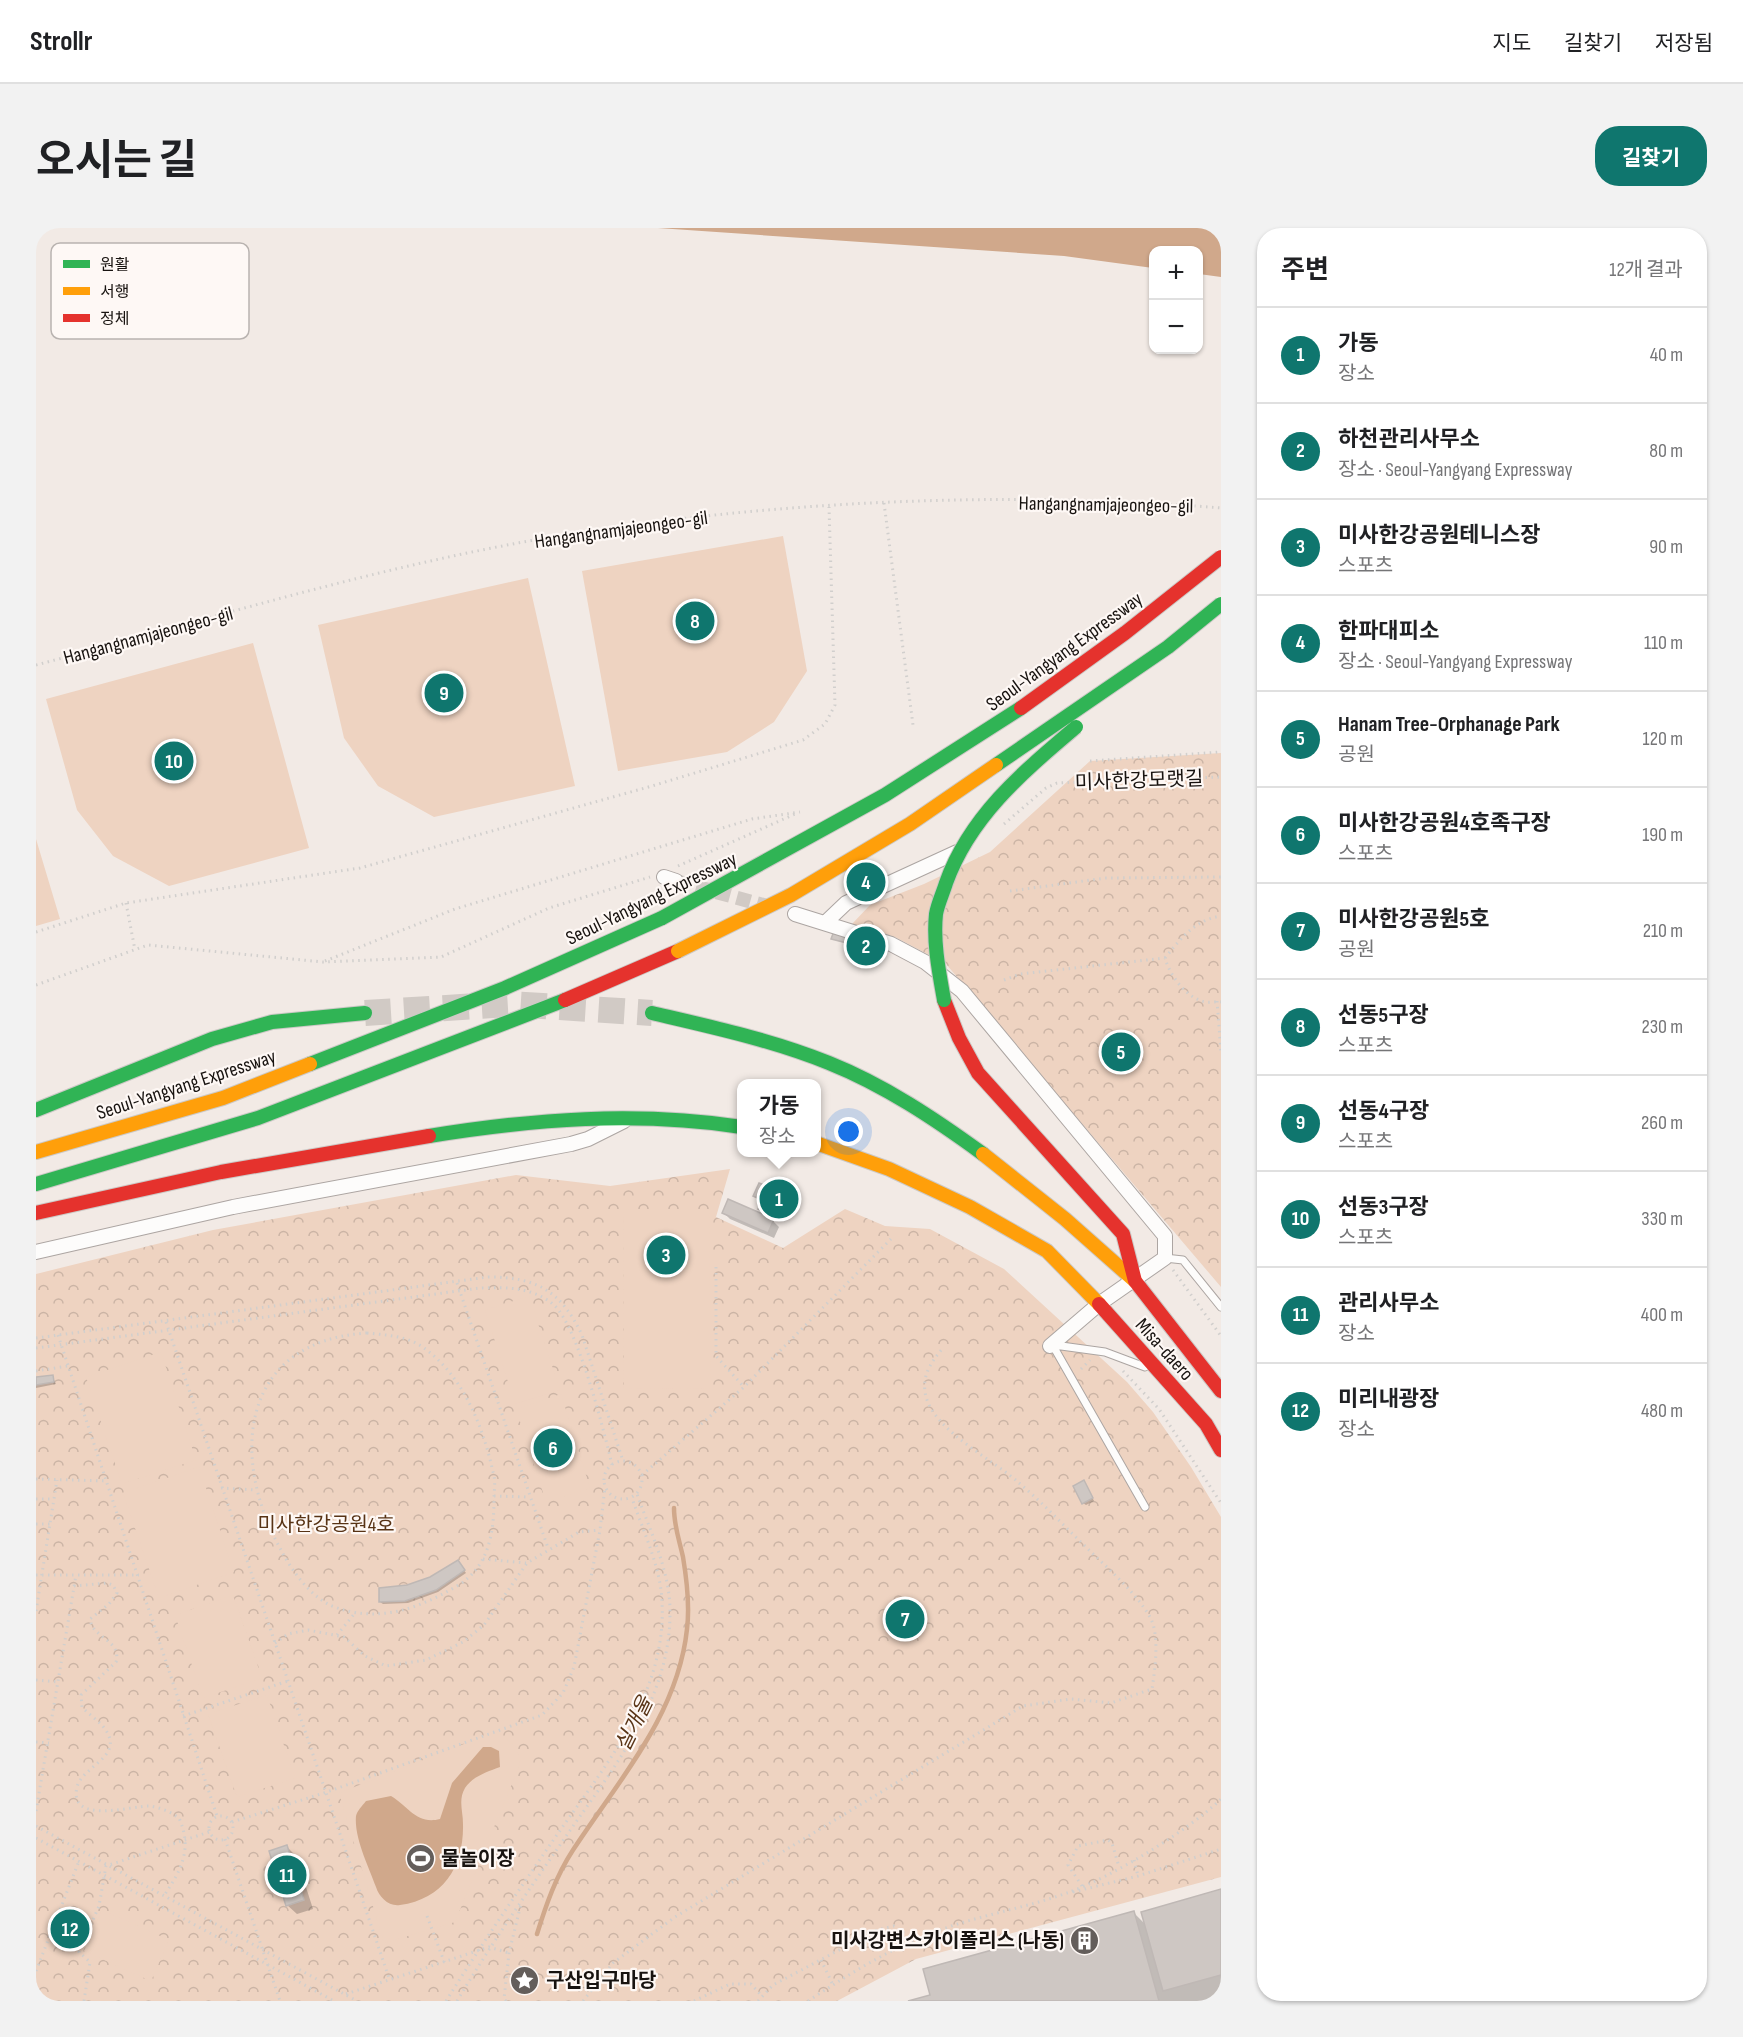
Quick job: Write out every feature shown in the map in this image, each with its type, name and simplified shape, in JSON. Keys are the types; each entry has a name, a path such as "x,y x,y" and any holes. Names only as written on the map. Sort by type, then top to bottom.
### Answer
{"main road":[{"name":"Seoul-Yangyang Expressway","path":"36,1152 223,1098 505,988 662,918 770,860 957,750 1096,656 1221,557"},
{"path":"1135,1281 1123,1234 1066,1168 978,1073 959,1038 944,1000 937,958 936,915 950,867 967,834 1025,771 1221,604"},
{"path":"36,1184 258,1118 524,1018 678,951 791,895 910,824 1168,648"},
{"path":"36,1110 212,1039 272,1022 365,1013"},
{"path":"652,1013 742,1034 832,1064 910,1105 990,1157 1040,1197 1135,1281"},
{"path":"36,1213 120,1192 303,1155 490,1126 570,1117 638,1114 737,1126"},
{"name":"Misa-daero","path":"821,1145 889,1169 970,1206 1047,1251 1099,1304 1206,1425 1221,1450"},
{"name":"Misa-daero","path":"1135,1281 1221,1391"}],"street":[{"path":"825,923 846,903 976,844"},
{"path":"795,914 891,944 925,962 962,991 1165,1236 1165,1258 1099,1304 1051,1345"},
{"path":"36,1252 215,1211 571,1144 588,1139 638,1114"}],"lane":[{"path":"1165,1258 1183,1260 1221,1307"},
{"path":"1051,1345 1114,1355 1141,1365 1168,1383"},
{"path":"1051,1345 1145,1507"}],"path":[{"name":"Hangangnamjajeongeo-gil","path":"36,665 390,571 509,546 639,525 829,506 884,503 1087,500 1221,508"},
{"path":"884,503 913,725"},
{"path":"36,932 126,903 360,868 652,786 804,740 825,724 836,705 829,506"},
{"path":"1090,761 1221,752"},
{"name":"미사한강모랫길","path":"1002,826 1046,788 1057,783 1221,777"},
{"path":"323,962 455,909 752,819 800,812 677,866"},
{"path":"36,985 148,945 323,962 441,957 549,908 657,875 670,879"},
{"path":"1010,891 1106,878 1221,877"},
{"path":"126,903 135,950"},
{"path":"1004,980 1020,974 1165,958 1192,928 1206,918 1221,916"},
{"path":"1165,958 1168,969 1188,994 1206,1002 1219,1001 1221,1052"},
{"path":"642,1475 744,1387 891,1239"},
{"path":"1165,1258 1221,1336"},
{"path":"716,1267 716,1356 744,1387"},
{"path":"36,1338 457,1283 488,1277 528,1280 549,1290 563,1303 582,1335 623,1461"},
{"path":"457,1283 548,1548"},
{"path":"36,1348 480,1288 527,1290 554,1306 570,1329 602,1425 612,1465"},
{"path":"166,1322 390,1982"},
{"path":"367,1333 389,1335 423,1347 452,1377 482,1427 495,1478 494,1496 492,1532 483,1559 472,1575 460,1584 422,1605 401,1612 355,1613 332,1606 317,1597 289,1565 275,1539 257,1490 253,1425 256,1409 268,1382 308,1346 330,1339 367,1333"},
{"path":"57,1335 108,1481 183,1716 218,1816"},
{"path":"583,2001 613,1964 675,1917 1023,1706 1071,1699 1111,1703 1152,1689 1156,1656 1151,1618 1120,1581 1027,1490 957,1437 930,1405 924,1384 928,1365 943,1348"},
{"path":"1081,1369 1093,1359"},
{"path":"36,1371 68,1366"},
{"path":"1120,1369 1159,1408 1221,1503"},
{"path":"232,1822 542,1715 563,1693 574,1667 600,1530 605,1475 612,1465 623,1461 635,1465 642,1475 643,1482 637,1494 632,1498 619,1499 605,1487"},
{"path":"36,1479 108,1481"},
{"path":"36,1611 57,1480"},
{"path":"221,1488 257,1490"},
{"path":"457,2001 489,1947 635,1734 656,1690 669,1636 669,1589 637,1494"},
{"path":"494,1496 530,1497"},
{"path":"446,2001 477,1951 615,1751 650,1686 660,1646 662,1601 660,1583 632,1498"},
{"path":"36,1499 54,1499"},
{"path":"36,1524 50,1524"},
{"path":"275,1643 298,1631 337,1635 344,1637 365,1656 386,1666 413,1664 426,1660 464,1642 484,1625 527,1563 548,1548 579,1532 600,1530"},
{"path":"483,1559 527,1563"},
{"path":"36,1575 139,1575"},
{"path":"36,1810 76,1575"},
{"path":"74,1586 107,1583 113,1585 117,1593 109,1604 90,1619 95,1631 112,1644 117,1657 116,1662 81,1695 82,1707 103,1728 110,1741 107,1753 77,1785 78,1798 82,1805 94,1810 150,1806 178,1818 185,1839 182,1869 163,1897"},
{"path":"337,1635 355,1613"},
{"path":"36,1680 59,1682"},
{"path":"183,1716 288,1681"},
{"path":"36,1742 49,1743"},
{"path":"1068,1893 1134,1860 1204,1814 1221,1798"},
{"path":"218,1816 226,1817 232,1822 233,1830 225,1839 217,1840 209,1832 211,1820 218,1816"},
{"path":"36,1826 357,2001"},
{"path":"106,1866 209,1832"},
{"path":"36,1838 334,2001"},
{"path":"225,1839 280,2001"},
{"path":"1082,1886 1068,1865 1078,1846 1108,1840 1112,1844 1119,1868"},
{"path":"808,2001 872,1960 942,1929 1068,1893 1138,1876 1221,1849"},
{"path":"1134,1860 1138,1876"},
{"path":"36,1971 79,1861"},
{"path":"84,2001 90,1962 79,1952 99,1906 106,1866"},
{"path":"506,2001 504,1999 509,1953 522,1900"},
{"path":"427,1916 445,1964"},
{"path":"758,2001 761,1995 773,1985 886,1927 894,1926 901,1930 909,1942"},
{"path":"346,1994 445,1964 489,1947 509,1953"},
{"path":"36,1956 41,1958"},
{"path":"821,1960 833,1985"},
{"path":"694,2001 730,1983 751,1984 761,1995"}],"green space":[{"path":"783,536 807,671 774,722 727,752 618,771 582,571"},
{"path":"528,578 575,786 434,817 378,786 344,738 318,625"},
{"path":"253,643 309,848 169,886 113,856 77,810 46,699"},
{"path":"1221,753 1221,1287 946,964 895,937 852,924 870,905 924,884 990,852 1090,761"},
{"path":"36,839 60,919 36,926"},
{"name":"미사한강공원4호","path":"730,1169 716,1217 783,1248 845,1209 885,1226 930,1229 1004,1269 1127,1382 1153,1412 1191,1467 1221,1517 1221,1877 916,1959 837,2001 36,2001 36,1274 213,1230 516,1175 610,1186"},
{"path":"623,1209 709,1209 711,1388 624,1389"},
{"path":"529,1296 560,1390 515,1404 485,1310"},
{"path":"161,1352 196,1460 122,1484 86,1377"},
{"path":"561,1394 590,1488 546,1502 516,1409"},
{"path":"199,1467 234,1572 159,1598 123,1493"},
{"path":"233,1595 262,1678 203,1698 175,1615"},
{"path":"267,1695 295,1778 237,1797 208,1714"},
{"name":"물놀이장","path":"497,1731 517,1748 520,1764 455,1922 384,1943 339,1793"},
{"path":"102,1910 169,1940 151,1981 84,1951"}],"shaded area":[{"path":"658,228 1221,228 1221,277 1203,275 1203,246 1149,246 1149,267 1064,256"},
{"path":"483,1747 491,1747 499,1751 500,1767 476,1777 463,1792 461,1801 462,1839 455,1867 440,1888 429,1896 400,1905 388,1903 377,1891 357,1834 356,1816 359,1810 366,1801 391,1796 419,1817 440,1819 452,1783"}],"building":[{"path":"873,874 876,882 860,889 857,881"},
{"path":"834,931 850,935 847,943 831,939"},
{"path":"859,939 875,944 873,952 857,947"},
{"path":"759,1183 798,1198 793,1211 780,1205 776,1216 758,1209 762,1200 753,1196"},
{"path":"728,1199 774,1219 768,1233 722,1213"},
{"path":"53,1375 54,1382 36,1385 36,1377"},
{"path":"1084,1480 1093,1498 1082,1504 1073,1486"},
{"path":"458,1560 465,1570 436,1590 405,1601 379,1602 379,1588 407,1585 430,1577"},
{"path":"287,1845 304,1900 286,1906 269,1851"},
{"path":"1221,1889 1221,1975 1163,1991 1141,1912"},
{"name":"미사강변스카이폴리스 (나동)","path":"1134,1911 1159,2001 908,2001 930,1995 923,1969"}],"waterway":[{"name":"실개울","path":"537,1934 561,1870 644,1746 672,1690 681,1660 688,1620 687,1584 674,1508"}],"tunnel":[{"path":"676,881 767,906"},
{"path":"365,1013 510,1004 652,1013"}],"traffic: fast":[{"path":"996,765 1168,647 1221,604"},
{"path":"662,918 885,795 1021,708"},
{"path":"944,1000 938,968 935,925 938,906 956,859 969,837 1000,797 1076,727"},
{"path":"310,1064 505,988 662,918"},
{"path":"36,1184 258,1118 565,1000"},
{"path":"36,1110 212,1039 272,1022 365,1013"},
{"path":"652,1013 764,1041 829,1063 909,1104 983,1154"},
{"path":"429,1136 507,1125 585,1119 663,1119 737,1126"}],"traffic: slow":[{"path":"678,951 791,895 910,824 996,765"},
{"path":"36,1152 223,1098 310,1064"},
{"path":"821,1145 889,1169 970,1207 1047,1251 1099,1304"},
{"path":"983,1154 1065,1219 1135,1281"}],"traffic: jam":[{"path":"1021,708 1125,633 1221,557"},
{"path":"565,1000 678,951"},
{"path":"944,1000 959,1038 978,1073 1123,1234 1135,1281"},
{"path":"36,1213 221,1172 429,1136"},
{"path":"1135,1281 1221,1391"},
{"path":"1099,1304 1206,1424 1221,1450"}],"place":[{"name":"선동5구장","path":"695,621"},
{"name":"선동4구장","path":"444,693"},
{"name":"선동3구장","path":"174,761"},
{"name":"한파대피소","path":"866,882"},
{"name":"하천관리사무소","path":"866,946"},
{"name":"Hanam Tree-Orphanage Park","path":"1121,1052"},
{"name":"가동","path":"779,1199"},
{"name":"미사한강공원테니스장","path":"666,1255"},
{"name":"미사한강공원4호족구장","path":"553,1448"},
{"name":"미사한강공원5호","path":"905,1619"},
{"name":"물놀이장","path":"420,1858"},
{"name":"관리사무소","path":"287,1875"},
{"name":"미리내광장","path":"70,1929"},
{"name":"미사강변스카이폴리스 (나동)","path":"1085,1940"},
{"name":"구산입구마당","path":"525,1980"}]}
